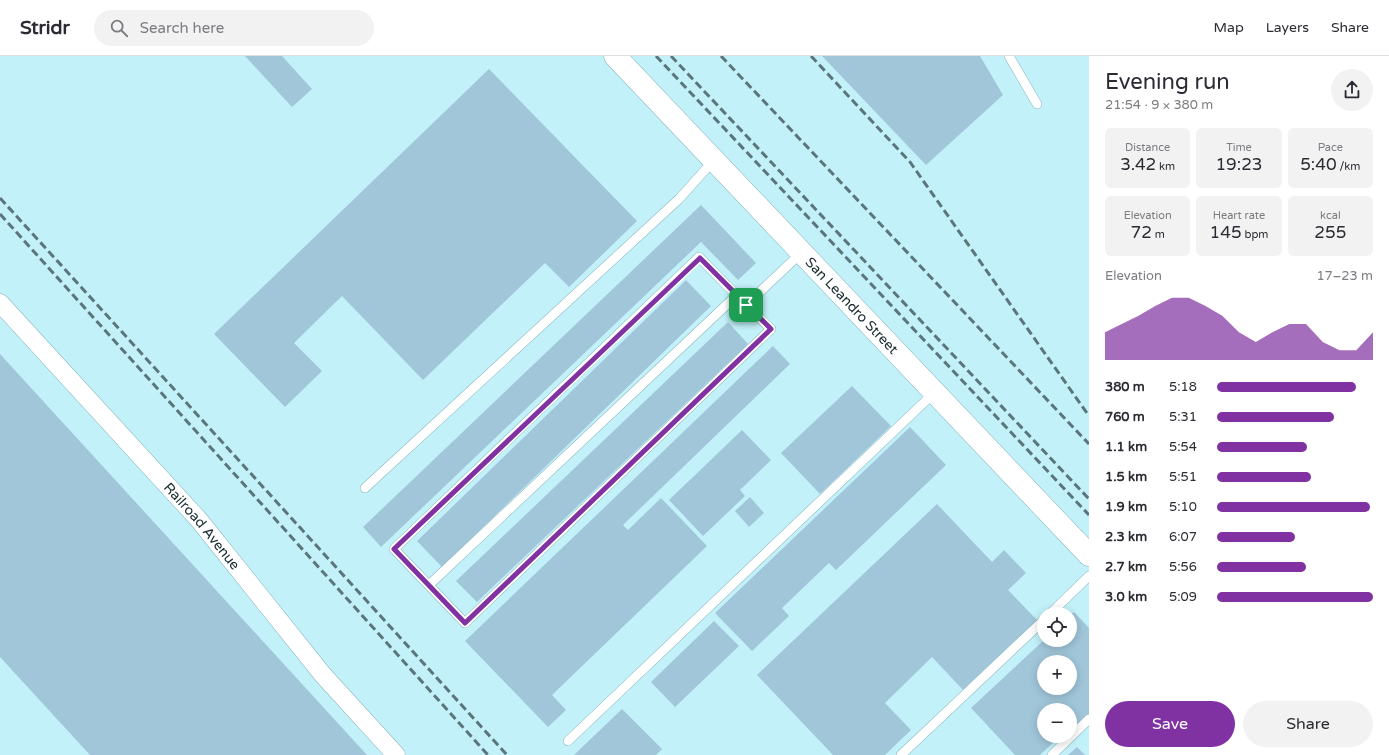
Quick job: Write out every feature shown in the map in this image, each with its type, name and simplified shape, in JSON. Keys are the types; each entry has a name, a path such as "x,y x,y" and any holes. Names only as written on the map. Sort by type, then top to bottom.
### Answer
{"main road":[{"name":"San Leandro Street","path":"615,56 802,251 1089,555"}],"street":[{"name":"Railroad Avenue","path":"0,303 199,520 323,675 396,755"}],"lane":[{"path":"1009,56 1037,104"},
{"path":"365,488 680,199 714,159"},
{"path":"746,305 802,251"},
{"path":"700,258 737,295 771,329 465,623 394,549 700,258"},
{"path":"429,585 737,295"},
{"path":"568,741 935,392"},
{"path":"1057,607 1089,576"},
{"path":"901,755 1037,627"},
{"path":"1052,755 1089,719"}],"building":[{"path":"245,56 282,56 312,89 292,107"},
{"path":"822,56 980,56 1003,95 926,165"},
{"path":"489,69 637,221 569,287 545,263 423,380 342,296 294,343 322,371 285,407 214,334"},
{"path":"701,205 756,263 738,280 701,242 381,547 363,527"},
{"path":"686,280 711,306 442,567 417,541"},
{"path":"728,322 748,344 477,602 456,581"},
{"path":"773,346 790,364 623,525 628,530 661,498 707,546 552,695 566,710 548,727 465,641"},
{"path":"0,354 367,755 90,755 0,657"},
{"path":"852,386 891,426 820,494 781,453"},
{"path":"910,427 946,465 836,570 829,563 782,608 789,616 752,651 715,613"},
{"path":"742,430 771,460 740,490 745,496 703,536 669,500"},
{"path":"750,497 764,513 749,527 735,511"},
{"path":"937,504 992,562 1004,550 1026,573 1008,590 1037,620 963,690 932,657 885,703 911,730 885,755 833,755 757,675"},
{"path":"1077,615 1089,628 1089,714 1077,725 1077,703 1037,703 1037,743 1053,743 1040,755 1015,755 971,708 1037,647 1077,647"},
{"path":"714,621 739,646 675,707 651,682"},
{"path":"622,709 662,749 656,755 574,755"},
{"path":"1077,747 1085,755 1068,755"}],"railway":[{"path":"656,56 1089,515"},
{"path":"671,56 1089,499"},
{"path":"721,56 1089,444"},
{"path":"811,56 910,162 1089,416"},
{"path":"0,198 507,755"},
{"path":"0,214 488,755"}],"route":[{"path":"700,258 746,305 771,329 465,623 394,549 700,258"}]}
